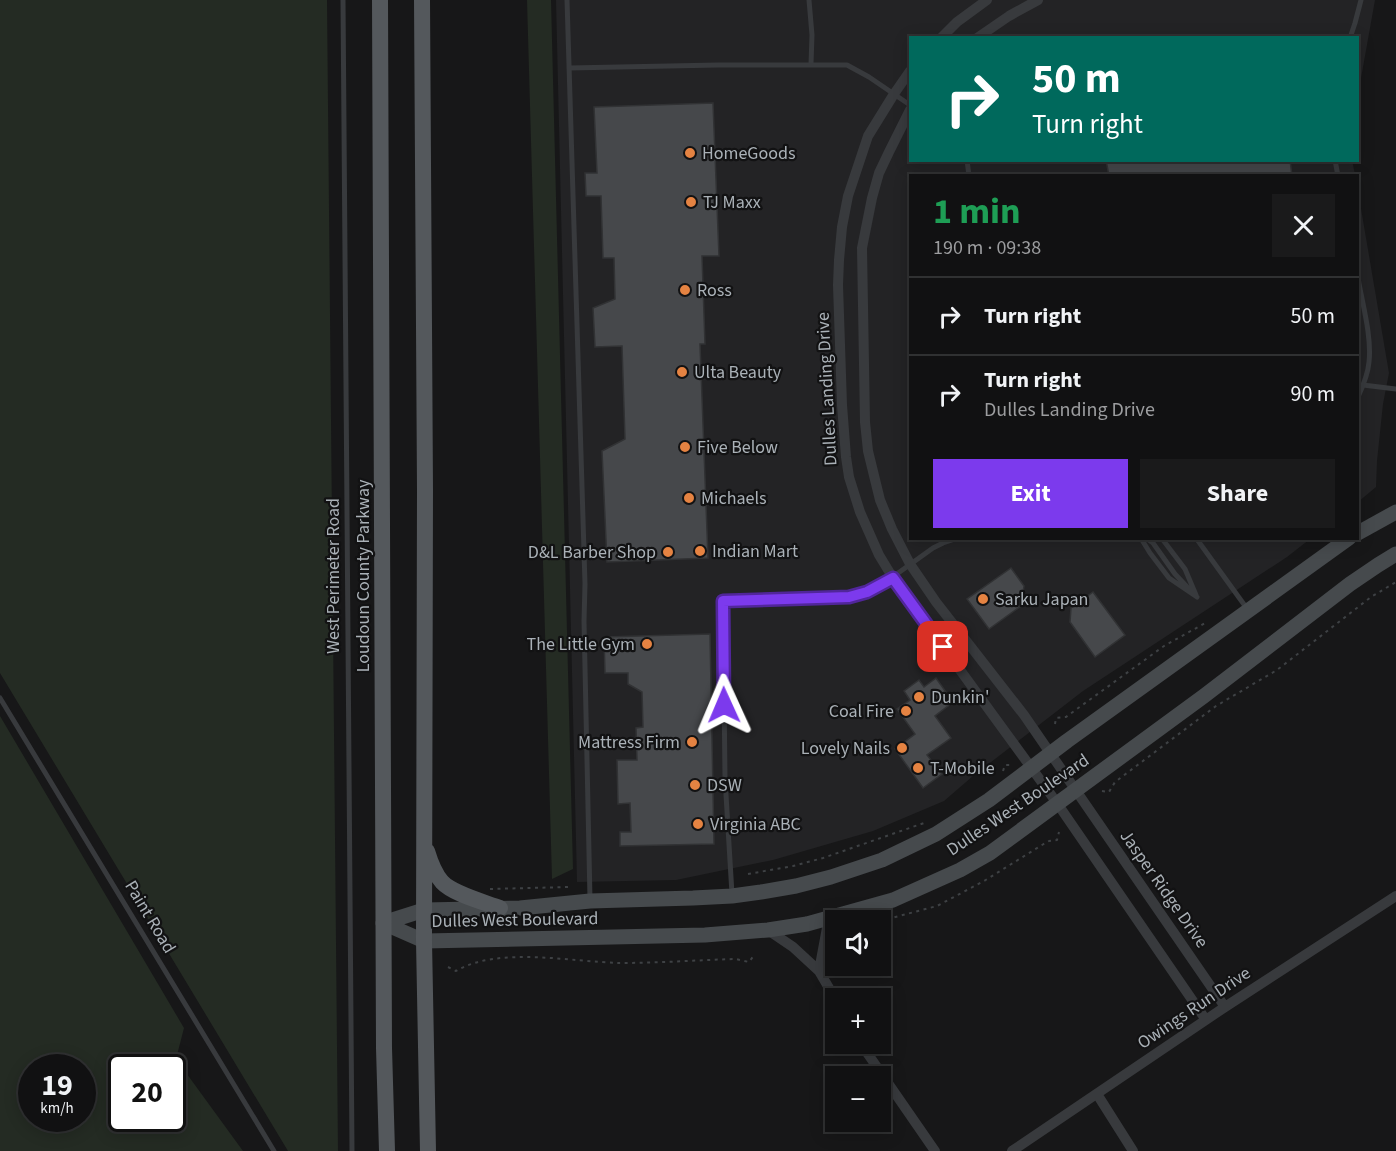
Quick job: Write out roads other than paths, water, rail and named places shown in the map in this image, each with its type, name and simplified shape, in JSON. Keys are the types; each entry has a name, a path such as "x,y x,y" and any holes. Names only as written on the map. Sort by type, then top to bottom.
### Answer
{"main road":[{"name":"Loudoun County Parkway","path":"380,0 383,923 387,1151"},
{"path":"422,0 424,941 428,1151"},
{"path":"424,843 440,880 447,886 500,908"}],"street":[{"path":"943,36 957,22 987,0"},
{"path":"980,36 1038,0"},
{"name":"Dulles Landing Drive","path":"909,72 868,136 848,196 842,227 838,285 842,405 849,477 879,555 893,578 1057,803"},
{"name":"Dulles Landing Drive","path":"909,112 879,173 868,213 862,248 865,422 868,451 880,500 910,564 936,602 1024,715 1076,789"},
{"path":"1359,532 1396,512"},
{"name":"Dulles West Boulevard","path":"383,923 424,910 537,907 590,900 732,896 831,878 882,860 936,834 989,800 1050,753 1346,540"},
{"name":"Dulles West Boulevard","path":"855,910 893,900 960,870 990,853 1196,702 1350,585 1396,554"},
{"name":"Jasper Ridge Drive","path":"1076,789 1225,1006"},
{"path":"1057,803 1206,1020"},
{"name":"Owings Run Drive","path":"1012,1151 1225,1006 1396,896"},
{"name":"Dulles West Boulevard","path":"383,923 424,941 694,936 768,930 807,924 825,918"},
{"path":"768,930 793,947 819,971 829,988"},
{"path":"819,971 825,939"},
{"path":"868,1054 934,1151"},
{"path":"1097,1094 1133,1151"}],"lane":[{"name":"West Perimeter Road","path":"343,0 352,1151"},
{"path":"567,0 585,584 590,900"},
{"path":"809,0 812,35 810,64"},
{"path":"1351,36 1361,0"},
{"path":"569,68 847,65 909,104"},
{"path":"1359,284 1370,349 1367,375 1359,395"},
{"path":"1363,385 1396,389"},
{"path":"732,896 725,778 723,601 849,597 867,592 893,578 933,548 952,540"},
{"path":"1142,540 1169,578 1197,597"},
{"path":"1149,540 1154,543 1175,574 1197,597"},
{"path":"1163,540 1185,569 1197,597"},
{"path":"1197,540 1248,610"},
{"name":"Paint Road","path":"0,698 274,1151"}],"place":[{"name":"HomeGoods","path":"690,153"},
{"name":"TJ Maxx","path":"691,202"},
{"name":"Ross","path":"685,290"},
{"name":"Ulta Beauty","path":"682,372"},
{"name":"Five Below","path":"685,447"},
{"name":"Michaels","path":"689,498"},
{"name":"Indian Mart","path":"700,551"},
{"name":"D&L Barber Shop","path":"668,552"},
{"name":"Sarku Japan","path":"983,599"},
{"name":"The Little Gym","path":"647,644"},
{"name":"Dunkin'","path":"919,697"},
{"name":"Coal Fire","path":"906,711"},
{"name":"Mattress Firm","path":"692,742"},
{"name":"Lovely Nails","path":"902,748"},
{"name":"T-Mobile","path":"918,768"},
{"name":"DSW","path":"695,785"},
{"name":"Virginia ABC","path":"698,824"}]}
